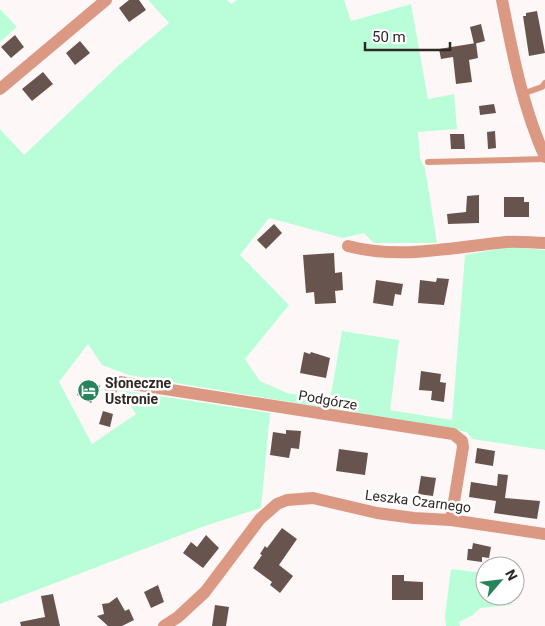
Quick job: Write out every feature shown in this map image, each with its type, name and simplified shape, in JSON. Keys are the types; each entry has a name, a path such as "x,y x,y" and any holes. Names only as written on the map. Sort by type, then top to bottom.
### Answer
{"street":[{"path":"0,89 106,0"},
{"path":"502,0 522,94 531,125 545,158"},
{"path":"348,246 368,251 407,251 460,248 508,241 545,244"},
{"name":"Podgórze","path":"111,390 115,383 120,382 453,434 462,441 463,448 452,520"},
{"name":"Leszka Czarnego","path":"164,626 178,617 205,592 260,519 278,504 287,500 313,498 386,514 452,520 545,534"}],"lane":[{"path":"522,94 545,83"},
{"path":"428,162 545,158"}],"green space":[{"path":"148,0 227,0 231,4 237,0 344,0 351,21 411,4 428,99 454,94 457,129 418,132 420,158 425,168 437,243 374,243 364,233 343,238 269,218 240,255 289,305 245,359 260,381 287,393 330,400 342,331 399,340 390,410 452,420 465,255 509,247 545,250 545,450 472,439 467,432 129,375 102,365 88,344 59,382 92,444 136,414 120,390 270,413 261,508 202,527 0,604 0,129 24,155 120,64 169,23"},
{"path":"0,9 17,27 0,42"},
{"path":"451,569 475,572 475,606 501,606 480,608 473,615 459,622 460,626 446,626 445,615"}],"building":[{"path":"129,0 139,0 146,10 129,22 119,8"},
{"path":"537,11 545,53 529,56 523,16 526,16 526,13"},
{"path":"481,24 485,41 474,44 470,27"},
{"path":"15,35 24,47 11,58 1,47"},
{"path":"80,41 90,53 75,65 66,53"},
{"path":"476,43 478,58 469,60 472,82 456,84 453,57 441,59 439,49"},
{"path":"43,72 53,84 32,101 22,89"},
{"path":"494,104 496,113 480,115 479,106"},
{"path":"495,131 496,148 488,149 487,132"},
{"path":"450,134 464,134 465,149 451,149"},
{"path":"479,195 479,223 448,224 447,214 466,212 467,196"},
{"path":"504,197 524,197 524,202 529,202 529,217 504,217"},
{"path":"274,224 282,233 266,249 257,240"},
{"path":"334,253 335,273 342,272 343,290 335,291 336,303 315,304 314,292 306,293 303,255"},
{"path":"437,278 449,279 444,305 418,303 420,280 436,282"},
{"path":"376,280 403,284 401,295 395,294 393,306 373,303"},
{"path":"304,352 310,354 311,352 330,358 326,378 300,373"},
{"path":"421,371 441,374 440,382 446,383 444,402 431,400 432,391 419,390"},
{"name":"Słoneczne Ustronie","path":"92,382 100,386 91,403 77,395 84,383 89,386"},
{"path":"103,411 113,414 110,427 99,424"},
{"path":"286,430 301,431 299,449 291,448 289,458 270,455 273,432 286,434"},
{"path":"477,448 495,451 493,466 475,463"},
{"path":"339,449 368,453 365,475 336,471"},
{"path":"498,474 508,475 505,498 540,501 537,519 494,513 496,501 469,497 471,482 497,486"},
{"path":"421,476 436,478 433,496 418,494"},
{"path":"282,528 297,539 279,565 293,576 280,593 270,585 272,582 253,568 262,555 260,554 265,546 267,548"},
{"path":"206,535 219,548 203,568 183,553 191,542 197,547"},
{"path":"473,543 491,547 489,556 475,556 475,561 467,560 468,549 472,549"},
{"path":"392,575 404,575 404,581 423,582 423,600 392,600"},
{"path":"158,585 164,602 151,608 144,592"},
{"path":"53,594 60,626 21,626 20,622 45,617 41,596"},
{"path":"117,597 125,611 129,609 134,620 122,626 108,626 97,616 104,614 102,604 109,603"},
{"path":"215,605 229,607 226,626 212,626"}],"place":[{"name":"Słoneczne Ustronie","path":"89,391"}]}
